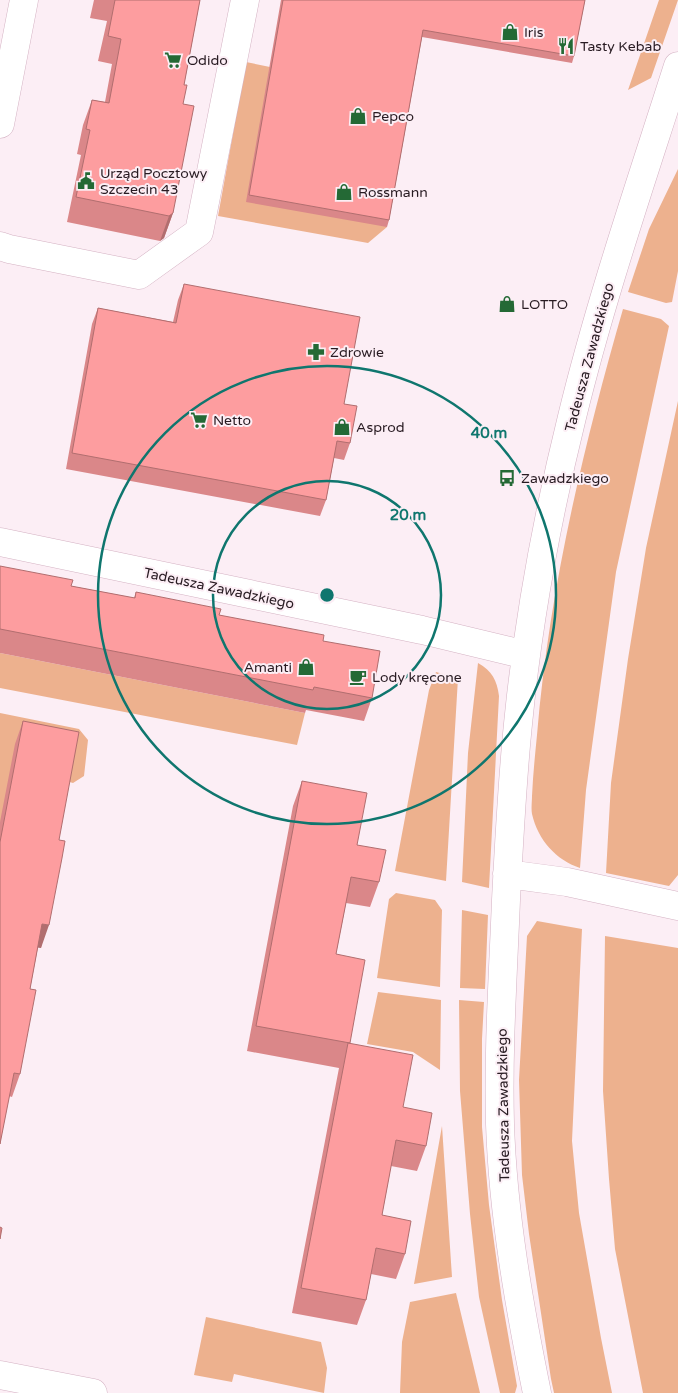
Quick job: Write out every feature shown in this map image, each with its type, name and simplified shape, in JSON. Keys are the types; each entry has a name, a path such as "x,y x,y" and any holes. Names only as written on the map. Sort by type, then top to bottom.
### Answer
{"street":[{"path":"0,124 24,0"},
{"path":"0,246 139,275 199,232 245,0"},
{"name":"Tadeusza Zawadzkiego","path":"537,1393 526,1338 512,1245 504,1187 500,1126 501,1033 517,728 526,655 543,549 582,377 614,268 678,66"},
{"name":"Tadeusza Zawadzkiego","path":"0,542 422,630 526,655"},
{"path":"508,874 575,884 678,906"},
{"path":"0,1375 93,1393"}],"shaded area":[{"path":"659,0 678,0 651,78 628,90"},
{"path":"246,62 270,67 387,227 368,243 218,216"},
{"path":"678,169 678,271 672,302 666,303 628,292 649,229"},
{"path":"623,309 661,319 669,326 616,572 586,790 580,868 563,860 549,848 539,832 532,812 533,773 542,681 559,574 581,467"},
{"path":"678,401 678,875 669,886 606,873 611,783 628,659 646,548"},
{"path":"0,653 305,713 297,745 0,688"},
{"path":"478,663 493,676 499,696 489,888 462,882 468,753"},
{"path":"436,672 458,678 446,881 395,871 429,690"},
{"path":"0,713 79,729 88,740 84,776 73,783 66,781 0,822"},
{"path":"396,893 435,900 442,910 440,987 377,978 389,899"},
{"path":"462,910 488,915 485,989 460,988"},
{"path":"537,921 582,929 572,1141 579,1213 612,1393 554,1393 551,1379 522,1175 519,1080 527,936"},
{"path":"605,936 678,948 678,1393 643,1393 615,1249 603,1091"},
{"path":"378,992 441,1000 440,1070 413,1052 367,1044"},
{"path":"459,1000 484,1002 482,1127 489,1205 502,1300 517,1386 515,1393 500,1393 479,1297 460,1091"},
{"path":"442,1126 452,1277 414,1284"},
{"path":"456,1293 480,1393 400,1393 402,1342 410,1302"},
{"path":"206,1317 321,1342 327,1368 324,1393 234,1374 232,1382 194,1375"}],"building":[{"path":"115,0 200,0 184,85 187,85 183,104 194,106 173,213 169,216 76,197 90,130 86,129 92,100 109,103 121,39 108,36"},
{"path":"283,0 585,0 574,56 423,30 389,220 249,195"},
{"path":"184,284 360,317 344,404 357,406 350,443 337,441 326,500 72,453 98,308 176,323"},
{"path":"0,566 73,580 71,586 135,598 136,592 221,609 219,615 324,635 323,641 380,651 372,698 314,687 313,690 0,629"},
{"path":"23,721 79,732 59,840 65,841 62,858 49,925 42,924 30,989 36,990 20,1074 14,1073 0,1144 0,842"},
{"path":"302,781 367,793 357,845 386,850 379,882 351,877 336,954 365,960 350,1043 256,1026"},
{"path":"348,1043 413,1055 403,1107 432,1113 426,1146 396,1140 382,1215 411,1221 405,1254 376,1248 366,1300 301,1288"}],"place":[{"name":"Iris","path":"510,32"},
{"name":"Tasty Kebab","path":"566,46"},
{"name":"Odido","path":"173,60"},
{"name":"Pepco","path":"358,116"},
{"name":"Urząd Pocztowy Szczecin 43","path":"86,181"},
{"name":"Rossmann","path":"344,192"},
{"name":"LOTTO","path":"507,304"},
{"name":"Zdrowie","path":"316,352"},
{"name":"Netto","path":"199,420"},
{"name":"Asprod","path":"342,427"},
{"name":"Zawadzkiego","path":"507,478"},
{"name":"Amanti","path":"306,667"},
{"name":"Lody kręcone","path":"358,677"}]}
